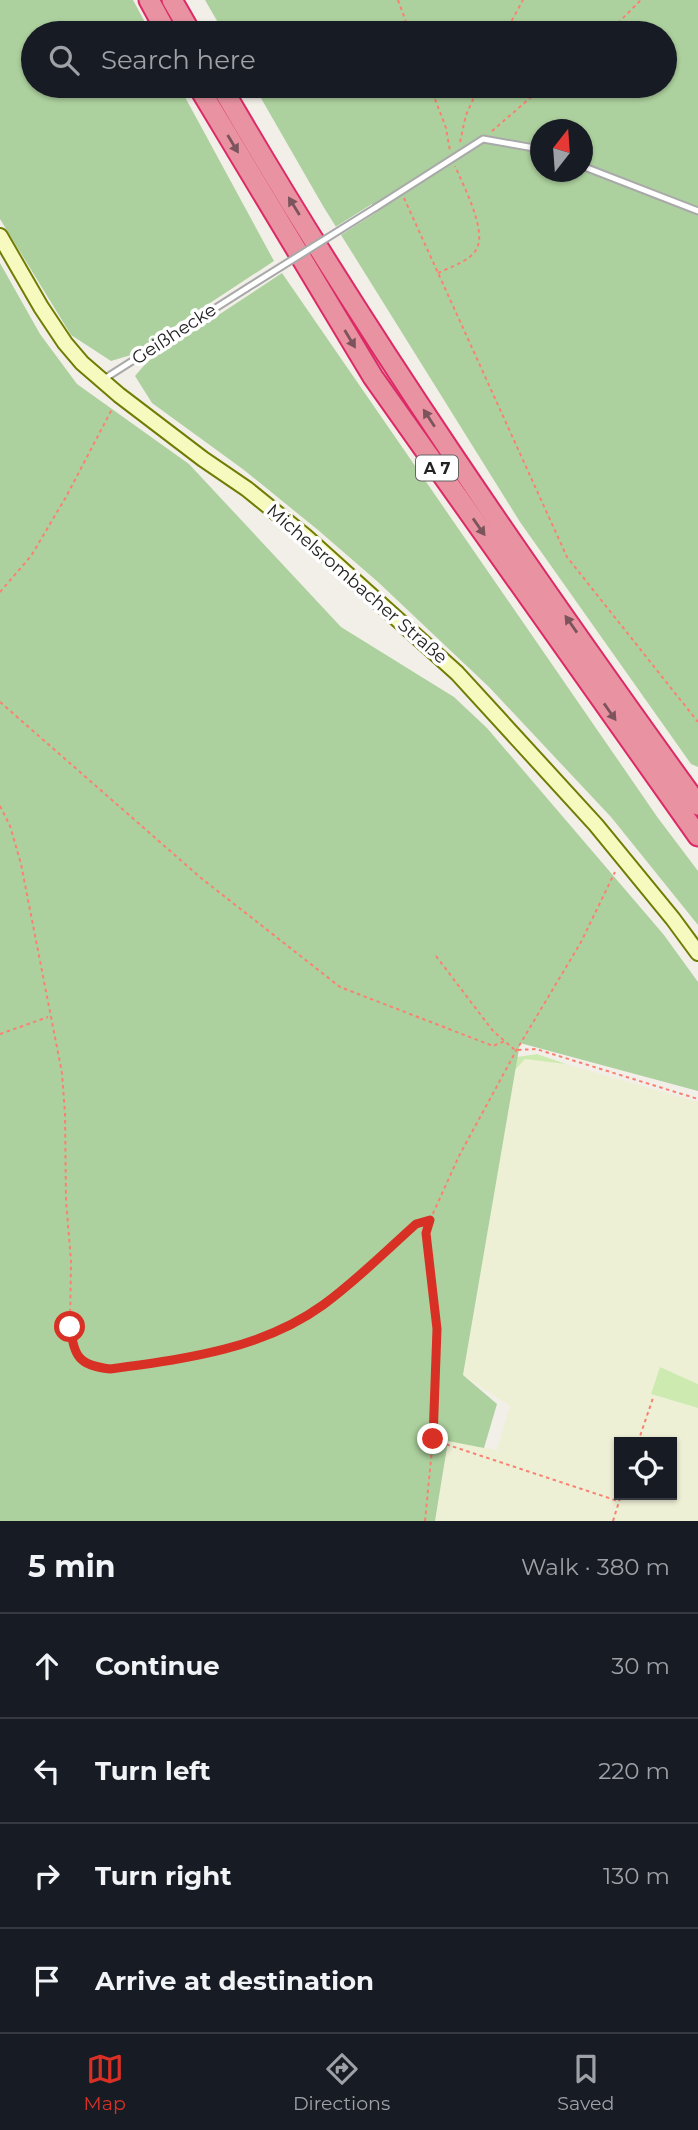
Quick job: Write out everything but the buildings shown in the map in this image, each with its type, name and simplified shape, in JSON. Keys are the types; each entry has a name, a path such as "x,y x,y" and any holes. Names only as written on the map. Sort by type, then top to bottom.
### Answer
{"highway":[{"path":"149,0 160,21"},
{"path":"172,0 184,21"},
{"name":"A 7","path":"205,98 373,377 698,836"},
{"name":"A 7","path":"228,98 370,327 467,475 698,805"},
{"path":"655,746 698,780"}],"main road":[{"name":"Michelsrombacher Straße","path":"0,236 65,343 118,395 247,489 305,536 457,673 596,825 674,919 698,953"}],"lane":[{"path":"401,192 483,139 530,147"},
{"path":"593,170 698,211"},
{"name":"Geißhecke","path":"102,381 401,192"}],"path":[{"path":"398,0 406,21"},
{"path":"512,21 523,0"},
{"path":"620,21 641,0"},
{"path":"435,98 480,237 477,250 466,260 437,274"},
{"path":"458,153 466,114 473,98"},
{"path":"483,139 530,98"},
{"path":"401,192 567,557 698,722"},
{"path":"0,592 31,556 66,497 118,395"},
{"path":"0,702 201,878 340,987 493,1045 505,1041"},
{"path":"0,806 10,826 21,864 62,1073 71,1261 70,1327 75,1353 84,1363 110,1369 183,1359 225,1350 270,1335 322,1306 416,1224 430,1220"},
{"path":"425,1521 433,1439 437,1329 426,1233 459,1156 516,1051 581,942 615,872"},
{"path":"436,956 493,1031 516,1051"},
{"path":"0,1034 50,1016"},
{"path":"516,1051 536,1049 698,1099"},
{"path":"640,1437 653,1398"},
{"path":"433,1439 618,1502 614,1521"}],"green space":[{"path":"0,0 133,0 144,21 21,21 21,98 186,98 274,261 131,355 111,361 71,335 0,219"},
{"path":"205,0 698,0 698,767 691,764 520,522 323,206 261,98 677,98 677,21 217,21"},
{"path":"0,263 40,334 77,384 189,464 341,627 454,697 487,728 664,935 698,982 698,1091 520,1043 463,1375 497,1404 484,1448 448,1441 435,1521 0,1521"},
{"path":"282,273 658,818 698,871 698,925 611,817 489,687 378,582 318,530 244,470 152,403 135,376 147,362"},
{"path":"537,1054 566,1064 525,1059 515,1070 517,1057"},
{"path":"532,1058 566,1064 698,1102 698,1384 660,1367 651,1394 698,1408 698,1521 435,1521 448,1440 497,1450 510,1406 463,1375 515,1070 525,1059"},
{"path":"660,1367 698,1384 698,1408 651,1394"}],"pier":[{"path":"372,204 377,212 250,292 245,284"}],"route":[{"path":"70,1327 75,1353 84,1363 100,1368 183,1359 225,1350 270,1335 322,1306 416,1224 430,1220 426,1233 437,1329 433,1439"}]}
